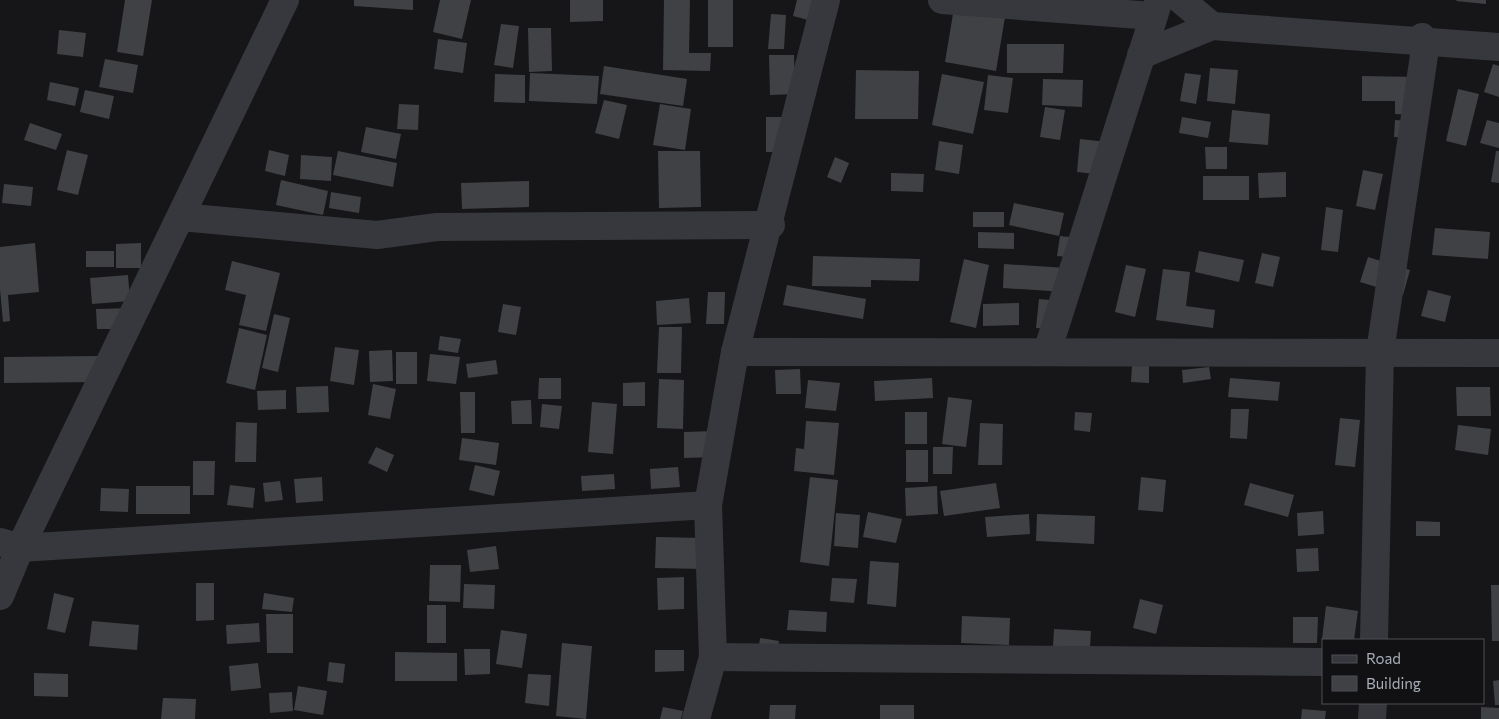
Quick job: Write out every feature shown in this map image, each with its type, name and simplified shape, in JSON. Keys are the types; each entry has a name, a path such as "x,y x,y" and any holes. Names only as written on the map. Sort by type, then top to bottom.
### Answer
{"street":[{"path":"0,596 10,545 181,217 285,0"},
{"path":"696,719 713,657 708,505 735,352 826,0"},
{"path":"942,0 1156,8 1047,352"},
{"path":"1181,0 1212,26"},
{"path":"1141,55 1212,26 1424,39 1499,47"},
{"path":"1374,639 1380,352 1424,39"},
{"path":"181,217 377,235 437,227 769,224"},
{"path":"735,352 1499,353"},
{"path":"10,545 708,505"},
{"path":"713,657 1322,662"},
{"path":"1372,719 1373,704"}],"building":[{"path":"125,0 152,0 143,56 117,52"},
{"path":"354,0 413,0 413,10 354,6"},
{"path":"440,0 471,0 462,39 433,32"},
{"path":"570,0 603,0 603,21 570,22"},
{"path":"664,0 690,0 689,53 711,53 710,71 663,70"},
{"path":"708,0 733,0 733,47 708,47"},
{"path":"797,0 821,0 816,22 793,16"},
{"path":"1486,0 1486,4 1456,1"},
{"path":"954,8 1005,17 996,71 945,62"},
{"path":"771,14 786,15 784,49 768,49"},
{"path":"501,24 519,26 513,68 494,65"},
{"path":"528,28 551,28 552,71 529,72"},
{"path":"59,30 86,33 83,57 57,54"},
{"path":"438,39 467,43 463,73 434,69"},
{"path":"1007,44 1064,44 1063,73 1007,73"},
{"path":"769,55 794,55 795,94 770,95"},
{"path":"105,59 138,65 133,93 99,87"},
{"path":"1493,64 1499,66 1499,97 1484,92"},
{"path":"604,66 687,79 683,106 600,94"},
{"path":"1210,68 1238,70 1235,104 1207,101"},
{"path":"856,70 919,71 918,119 855,119"},
{"path":"530,73 599,76 597,104 529,101"},
{"path":"1185,73 1201,75 1196,104 1180,101"},
{"path":"495,74 525,75 525,103 494,102"},
{"path":"942,74 984,82 973,134 932,125"},
{"path":"988,75 1013,78 1008,113 984,110"},
{"path":"1362,76 1418,77 1417,115 1395,114 1395,101 1362,101"},
{"path":"1043,79 1083,80 1082,107 1042,105"},
{"path":"50,82 79,88 75,106 47,100"},
{"path":"1458,89 1479,94 1466,146 1446,141"},
{"path":"85,90 114,96 109,119 80,112"},
{"path":"604,100 627,105 619,139 595,133"},
{"path":"399,104 419,105 418,130 397,129"},
{"path":"660,104 691,109 685,150 653,145"},
{"path":"1045,107 1065,110 1060,140 1040,137"},
{"path":"1232,110 1270,114 1268,145 1229,142"},
{"path":"766,117 795,117 795,152 766,152"},
{"path":"1182,117 1211,122 1208,138 1179,133"},
{"path":"1395,120 1426,122 1425,138 1394,137"},
{"path":"1487,120 1499,123 1499,148 1480,143"},
{"path":"30,123 62,134 56,150 24,140"},
{"path":"366,127 401,134 396,159 361,152"},
{"path":"1080,139 1107,142 1104,175 1077,172"},
{"path":"939,141 963,145 959,174 935,170"},
{"path":"1205,147 1227,147 1227,169 1206,169"},
{"path":"67,150 88,155 78,195 57,190"},
{"path":"269,150 289,155 285,176 265,171"},
{"path":"338,151 397,163 393,187 333,175"},
{"path":"658,151 700,151 701,207 659,208"},
{"path":"1496,151 1499,151 1499,183 1491,182"},
{"path":"301,155 332,157 331,181 300,179"},
{"path":"835,157 849,163 841,183 827,177"},
{"path":"1363,170 1383,174 1375,210 1356,206"},
{"path":"1286,172 1286,197 1259,198 1258,173"},
{"path":"891,173 924,174 923,192 891,191"},
{"path":"1203,176 1249,176 1249,200 1203,200"},
{"path":"281,180 328,191 323,215 276,205"},
{"path":"529,181 529,207 462,209 461,183"},
{"path":"4,184 33,187 31,206 2,203"},
{"path":"331,192 361,197 359,213 329,208"},
{"path":"1014,203 1064,213 1059,236 1009,225"},
{"path":"1326,207 1343,210 1338,252 1321,250"},
{"path":"973,212 1004,212 1004,227 973,227"},
{"path":"1435,228 1490,232 1488,259 1432,255"},
{"path":"978,232 1014,233 1014,249 978,248"},
{"path":"1060,236 1080,238 1078,258 1057,256"},
{"path":"35,243 39,292 8,295 10,321 3,322 0,289 0,247"},
{"path":"141,243 141,268 116,268 116,244"},
{"path":"86,251 114,251 114,267 86,267"},
{"path":"1199,251 1244,260 1239,282 1195,272"},
{"path":"1262,253 1280,257 1273,287 1255,283"},
{"path":"813,256 920,259 919,281 871,280 871,287 812,286"},
{"path":"1368,257 1410,270 1403,295 1360,282"},
{"path":"964,259 989,265 976,328 950,322"},
{"path":"232,261 280,273 266,331 239,325 246,295 225,290"},
{"path":"1004,264 1067,268 1065,292 1003,288"},
{"path":"1126,265 1146,269 1135,317 1115,312"},
{"path":"1163,269 1190,272 1186,306 1215,310 1213,328 1156,320"},
{"path":"128,275 130,301 92,304 90,278"},
{"path":"787,285 866,299 863,319 783,305"},
{"path":"1428,290 1451,296 1445,322 1421,316"},
{"path":"708,292 725,292 724,324 706,324"},
{"path":"689,298 691,323 657,325 656,301"},
{"path":"1039,299 1062,301 1060,330 1036,328"},
{"path":"1019,303 1019,325 983,326 983,304"},
{"path":"503,304 521,307 516,335 498,332"},
{"path":"133,308 134,329 97,329 96,309"},
{"path":"274,314 290,318 278,372 262,368"},
{"path":"659,327 682,327 681,373 657,373"},
{"path":"239,328 267,335 255,390 226,383"},
{"path":"440,336 461,339 458,353 438,350"},
{"path":"335,347 359,350 354,385 330,381"},
{"path":"392,350 393,381 370,382 369,351"},
{"path":"396,352 417,352 417,384 396,384"},
{"path":"430,354 460,357 456,384 427,381"},
{"path":"99,356 99,382 4,383 4,357"},
{"path":"496,360 498,374 468,378 466,364"},
{"path":"1132,366 1149,366 1149,383 1131,382"},
{"path":"1209,367 1211,379 1183,383 1182,370"},
{"path":"800,369 801,394 776,394 775,370"},
{"path":"539,378 561,378 561,399 538,399"},
{"path":"932,378 933,398 875,401 874,381"},
{"path":"1230,378 1280,382 1278,401 1228,397"},
{"path":"659,379 684,380 683,429 657,428"},
{"path":"808,380 840,383 836,411 805,408"},
{"path":"645,382 645,406 623,406 623,383"},
{"path":"373,384 396,389 390,419 368,415"},
{"path":"328,386 329,412 297,413 296,387"},
{"path":"1456,387 1490,387 1491,416 1457,416"},
{"path":"286,390 286,409 258,410 257,391"},
{"path":"460,392 475,392 475,433 461,433"},
{"path":"948,397 972,400 966,447 942,444"},
{"path":"531,400 532,424 512,424 511,401"},
{"path":"592,402 617,404 613,454 588,452"},
{"path":"542,404 562,406 559,429 540,427"},
{"path":"1231,409 1249,409 1247,439 1230,438"},
{"path":"905,412 927,412 927,444 905,444"},
{"path":"1075,412 1092,413 1090,432 1074,430"},
{"path":"1340,418 1360,420 1355,467 1335,465"},
{"path":"806,421 839,423 834,475 794,471 796,448 804,449"},
{"path":"236,422 257,423 256,462 235,462"},
{"path":"980,423 1003,424 1002,465 978,465"},
{"path":"1458,425 1491,429 1488,455 1455,450"},
{"path":"715,431 716,457 684,458 684,432"},
{"path":"462,438 499,443 496,465 459,460"},
{"path":"376,447 394,455 387,472 368,463"},
{"path":"933,447 953,447 952,474 933,474"},
{"path":"906,450 928,450 928,482 906,482"},
{"path":"193,461 215,461 214,495 193,495"},
{"path":"475,465 500,471 494,496 469,490"},
{"path":"678,467 680,487 651,489 650,469"},
{"path":"614,474 615,489 582,491 581,476"},
{"path":"322,477 323,501 296,503 294,479"},
{"path":"810,477 838,480 829,566 800,562"},
{"path":"1141,477 1166,480 1163,512 1138,510"},
{"path":"280,481 283,500 265,502 263,483"},
{"path":"996,483 1000,508 944,516 940,491"},
{"path":"1250,483 1294,495 1288,517 1244,505"},
{"path":"230,485 255,488 253,508 227,505"},
{"path":"136,486 190,486 190,514 136,514"},
{"path":"937,486 938,514 906,516 905,488"},
{"path":"101,488 129,489 128,512 100,511"},
{"path":"1323,511 1324,534 1298,536 1297,513"},
{"path":"868,512 902,519 896,543 863,537"},
{"path":"836,513 860,515 858,548 834,546"},
{"path":"1029,514 1030,534 987,537 985,517"},
{"path":"1037,514 1095,516 1094,544 1036,541"},
{"path":"1416,521 1440,522 1440,536 1416,536"},
{"path":"656,537 704,538 704,569 655,568"},
{"path":"496,546 499,569 470,572 467,550"},
{"path":"1318,548 1319,571 1297,572 1296,549"},
{"path":"870,561 899,563 896,607 867,604"},
{"path":"430,565 461,565 460,602 429,601"},
{"path":"684,577 684,609 658,610 657,578"},
{"path":"832,578 857,579 854,603 830,601"},
{"path":"196,583 214,583 214,620 196,621"},
{"path":"464,584 495,585 494,609 463,608"},
{"path":"1491,585 1499,585 1499,641 1492,641"},
{"path":"54,593 74,598 65,633 47,629"},
{"path":"264,593 294,598 292,612 262,609"},
{"path":"1140,599 1163,605 1156,634 1133,628"},
{"path":"427,605 446,605 446,643 427,643"},
{"path":"1326,606 1358,611 1354,639 1322,639"},
{"path":"789,610 827,612 826,632 787,630"},
{"path":"266,614 293,614 293,653 267,653"},
{"path":"962,616 1010,618 1009,645 961,643"},
{"path":"1293,617 1318,617 1317,643 1293,643"},
{"path":"92,621 139,625 137,650 89,646"},
{"path":"259,623 260,642 227,644 226,625"},
{"path":"1054,629 1091,631 1090,648 1053,646"},
{"path":"501,630 527,634 522,668 496,664"},
{"path":"760,638 779,641 776,658 758,655"},
{"path":"562,643 592,646 586,719 556,716"},
{"path":"464,649 490,649 490,674 465,675"},
{"path":"655,650 684,650 684,671 655,672"},
{"path":"395,652 457,653 457,681 395,681"},
{"path":"329,662 345,664 343,683 327,681"},
{"path":"258,663 261,688 231,691 229,666"},
{"path":"34,673 68,674 68,697 34,696"},
{"path":"528,674 551,675 549,706 525,703"},
{"path":"1499,680 1499,705 1495,705 1493,681"},
{"path":"298,686 327,691 323,715 294,710"},
{"path":"292,692 293,711 270,713 269,693"},
{"path":"163,698 196,699 195,719 161,719"},
{"path":"770,705 796,705 795,719 769,719"},
{"path":"880,705 914,705 914,719 880,719"},
{"path":"663,707 683,711 681,719 660,719"},
{"path":"1481,707 1499,708 1499,719 1481,719"},
{"path":"1302,709 1326,711 1325,719 1301,719"}]}
